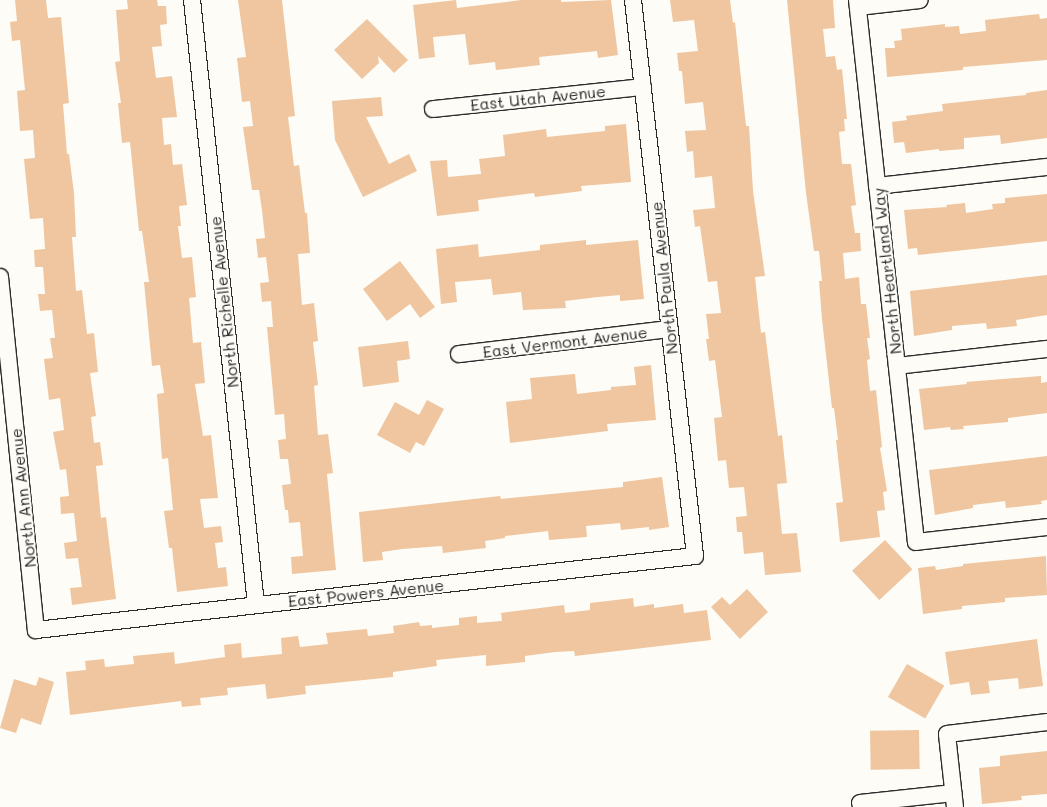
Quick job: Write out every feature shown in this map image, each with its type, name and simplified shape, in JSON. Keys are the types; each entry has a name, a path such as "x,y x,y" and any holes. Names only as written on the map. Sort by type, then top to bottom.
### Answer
{"street":[{"name":"North Richelle Avenue","path":"192,0 256,605"},
{"name":"North Paula Avenue","path":"633,0 695,556"},
{"path":"857,3 920,0"},
{"name":"North Heartland Way","path":"857,3 916,542 1047,527"},
{"name":"East Utah Avenue","path":"433,109 643,87"},
{"path":"877,186 1047,167"},
{"name":"North Ann Avenue","path":"0,278 36,630"},
{"name":"East Vermont Avenue","path":"459,354 670,328"},
{"path":"897,366 1047,349"},
{"name":"East Powers Avenue","path":"36,630 695,556"},
{"path":"860,803 954,800 947,734 1047,722"}],"building":[{"path":"15,0 46,0 48,18 61,17 69,103 63,104 67,154 69,154 74,193 76,237 72,237 76,291 82,290 87,334 94,333 98,372 90,373 96,416 91,417 94,443 100,442 103,465 96,466 101,518 106,517 116,599 72,605 70,588 82,587 78,558 66,559 64,543 77,541 74,513 61,514 60,497 69,496 66,469 60,470 53,432 64,430 60,398 49,400 44,359 53,358 50,338 55,338 52,310 40,311 38,294 45,294 43,267 35,267 34,250 45,249 43,218 30,219 24,159 35,158 33,130 20,131 17,91 25,90 20,40 12,41 10,22 17,21"},
{"path":"127,0 157,0 158,6 166,6 167,24 160,25 162,46 152,47 156,78 172,76 177,117 162,118 164,145 171,144 173,165 182,164 187,205 179,206 181,226 178,226 182,258 192,257 196,297 189,298 193,343 201,342 205,383 195,384 203,436 211,435 218,498 200,499 204,528 221,526 223,542 215,543 218,568 226,567 228,586 177,592 172,548 169,548 164,511 173,510 168,458 162,459 157,394 164,393 160,365 152,366 144,282 149,282 142,231 139,231 130,142 122,143 118,103 121,103 115,62 120,61 116,10 128,9"},
{"path":"238,0 282,0 295,116 288,117 294,166 299,165 305,213 307,213 310,253 298,254 302,305 314,303 318,341 313,342 318,385 314,386 318,435 328,434 333,473 327,474 336,570 292,574 291,557 303,556 300,522 289,523 288,510 285,510 282,485 291,484 288,459 280,459 278,440 286,439 284,414 275,415 267,327 273,327 271,301 262,302 260,283 269,282 266,257 258,258 256,239 265,238 262,210 259,190 252,190 243,127 253,126 250,101 242,102 237,58 246,57"},
{"path":"456,0 457,8 521,0 561,0 561,2 611,0 618,55 598,58 597,51 539,57 540,65 496,70 495,62 469,65 465,34 433,37 435,57 419,59 413,5"},
{"path":"670,0 730,0 733,23 735,22 746,126 749,126 753,191 765,276 755,277 761,333 765,332 778,436 782,435 787,483 777,484 782,534 797,533 801,572 765,575 763,552 744,554 742,532 737,532 736,517 747,516 744,487 729,488 726,460 718,461 714,418 722,417 715,360 709,361 706,339 709,339 706,314 721,313 717,281 708,282 700,226 695,227 693,210 715,208 712,176 695,178 693,151 687,152 685,131 706,130 703,102 685,104 682,71 679,71 677,53 698,51 694,20 673,22"},
{"path":"787,0 833,0 835,28 823,29 826,57 835,56 837,70 842,69 847,119 844,119 845,131 839,132 842,164 851,164 856,205 851,206 855,233 860,233 861,251 843,253 845,279 859,277 861,304 866,304 870,338 867,338 870,359 867,360 870,391 876,390 882,447 880,448 887,491 883,492 885,510 877,511 880,537 840,542 836,503 843,502 836,440 838,440 834,408 832,408 822,319 819,281 822,281 819,251 814,251 806,193"},
{"path":"1039,14 1040,19 1047,18 1047,60 963,67 963,70 887,77 885,48 895,48 894,41 902,40 901,29 945,24 945,27 959,26 960,34 986,31 985,20"},
{"path":"367,19 408,60 394,73 378,56 379,63 362,79 334,50"},
{"path":"1047,90 1047,138 1001,144 1000,135 964,138 964,149 939,151 939,149 906,153 904,142 894,143 892,122 907,120 906,116 943,111 942,104 1026,95 1026,93"},
{"path":"381,97 383,116 366,117 389,164 409,154 417,171 363,197 335,140 332,101"},
{"path":"626,124 631,182 581,186 582,191 535,197 534,193 478,200 479,211 437,216 430,161 447,160 448,177 481,174 479,159 505,156 503,135 546,129 547,137 605,131 605,126"},
{"path":"1047,194 1047,241 918,255 917,248 908,249 904,210 947,207 946,205 965,203 966,213 993,209 992,204 1005,203 1005,198"},
{"path":"586,240 586,245 638,240 644,299 620,301 620,295 598,297 565,301 566,308 523,310 521,292 493,295 491,279 455,282 457,302 441,304 436,249 478,244 479,257 540,250 540,245"},
{"path":"400,261 435,307 420,318 410,304 387,321 363,289"},
{"path":"1047,275 1047,315 1016,320 1017,326 987,329 986,323 952,326 952,330 914,336 910,291"},
{"path":"408,341 410,359 397,361 399,382 363,387 358,347"},
{"path":"651,365 656,420 607,424 608,431 510,443 506,402 532,399 530,378 575,374 577,394 611,390 611,387 636,385 634,367"},
{"path":"1041,376 1041,383 1047,382 1047,413 1008,418 1008,422 963,426 964,429 951,430 950,427 924,430 919,389 967,384 966,382"},
{"path":"427,400 444,409 424,446 416,442 410,453 377,435 395,402 419,415"},
{"path":"1047,456 1047,500 1041,501 1042,504 1006,508 1005,501 973,505 973,508 935,515 929,470"},
{"path":"662,477 669,527 649,530 649,527 621,530 620,523 586,526 587,537 549,540 548,531 505,536 505,538 485,541 486,548 443,553 442,546 382,552 383,560 363,562 359,512 500,496 501,499 623,487 623,482"},
{"path":"885,540 912,569 879,600 852,571"},
{"path":"1046,556 1047,595 1005,598 1005,602 962,606 962,609 923,614 918,568 935,566 936,570 963,566 963,564"},
{"path":"747,589 768,612 740,639 711,607 722,597 730,605"},
{"path":"633,598 634,607 654,604 654,608 683,604 684,613 707,610 711,640 575,656 574,651 555,652 525,656 525,662 486,666 486,655 436,660 437,666 393,672 393,677 305,686 306,694 267,699 265,684 227,688 228,695 200,698 201,705 182,707 181,701 70,715 66,672 86,670 85,661 104,659 105,667 134,664 133,656 174,652 175,664 225,657 224,645 241,643 242,658 282,654 281,638 298,636 300,647 328,644 326,633 367,629 368,636 394,633 393,626 419,622 420,626 432,625 432,628 459,625 459,618 477,616 477,623 502,621 501,613 564,605 565,613 590,610 590,603"},
{"path":"1037,639 1043,686 1019,689 1018,678 988,681 990,693 971,695 969,682 950,685 945,652"},
{"path":"907,664 944,686 925,718 888,697"},
{"path":"39,677 54,682 41,725 21,718 16,733 0,728 14,679 36,686"},
{"path":"919,730 920,769 871,770 870,731"},
{"path":"1047,751 1047,794 1021,796 1022,800 982,804 979,768 1000,766 1000,756"}]}
